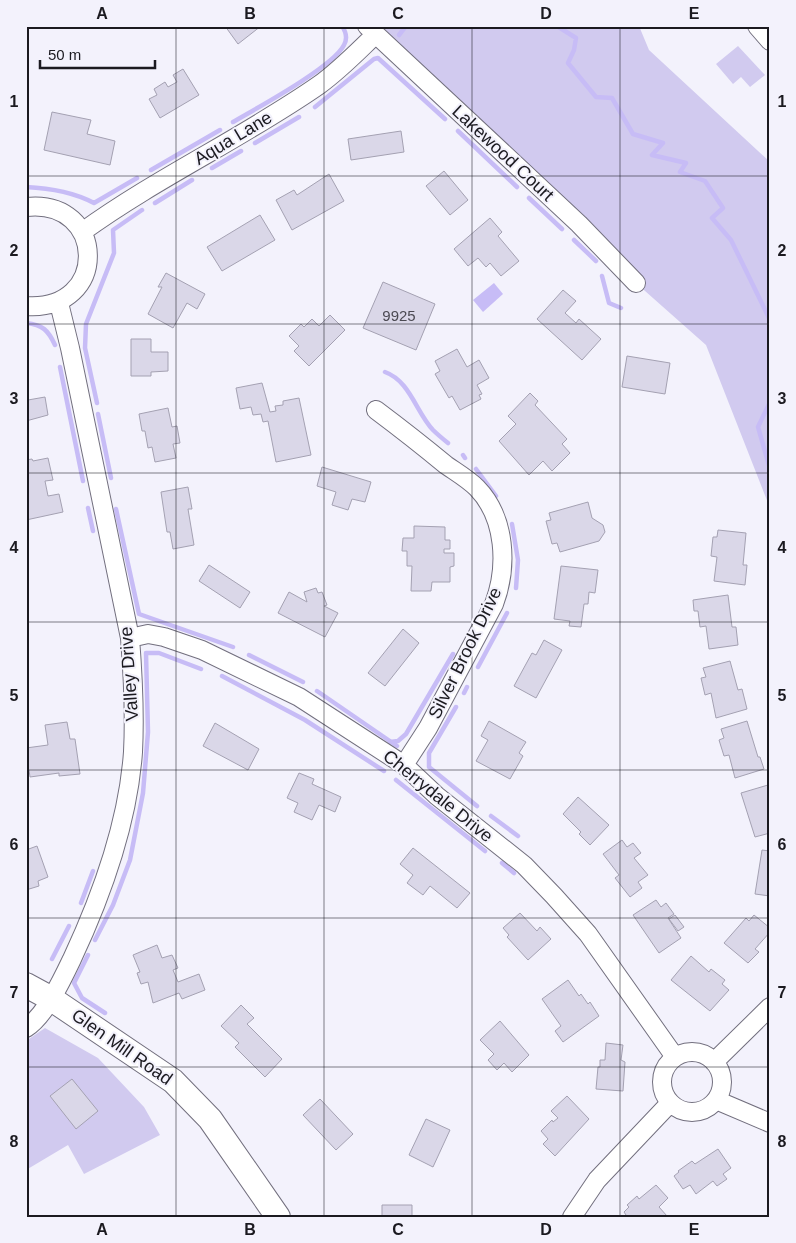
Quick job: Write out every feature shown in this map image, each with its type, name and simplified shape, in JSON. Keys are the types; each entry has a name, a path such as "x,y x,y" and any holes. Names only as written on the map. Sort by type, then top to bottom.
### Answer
{"main road":[{"name":"Glen Mill Road","path":"26,985 50,998 173,1081 219,1131 278,1217"}],"street":[{"path":"756,26 770,41"},
{"name":"Aqua Lane","path":"82,232 196,159 308,92 372,30"},
{"name":"Lakewood Court","path":"372,30 579,224 636,283"},
{"path":"26,207 41,206 57,209 72,218 82,232 88,247 88,264 83,280 72,293 59,303 43,307 26,306"},
{"name":"Valley Drive","path":"26,1028 39,1018 65,975 110,864 124,809 133,753 134,686 130,638 59,303"},
{"name":"Silver Brook Drive","path":"376,410 477,488 492,511 503,555 500,586 494,604 428,728 404,765"},
{"name":"Cherrydale Drive","path":"130,638 148,634 164,637 202,650 299,697 404,765 437,796 524,865 554,896 588,934 675,1057"},
{"path":"714,1062 770,1007"},
{"path":"690,1052 707,1056 714,1062 722,1080 721,1091 716,1100 702,1111 694,1112 685,1112 670,1103 663,1089 663,1074 675,1057 690,1052"},
{"path":"716,1100 770,1124"},
{"path":"572,1217 597,1180 670,1103"}],"shaded area":[{"path":"367,26 639,26 649,50 770,162 770,508 706,345 636,283"},
{"path":"738,46 765,75 750,87 741,77 733,84 716,64"},
{"path":"494,283 503,294 483,312 473,300"},
{"path":"45,1028 98,1058 144,1107 160,1135 84,1174 68,1145 26,1170 26,1041"}],"building":[{"path":"225,26 261,26 238,44"},
{"path":"183,69 199,95 160,118 149,99 157,95 154,89 165,82 168,87 177,82 173,75"},
{"path":"52,112 91,120 87,134 115,141 110,165 44,150"},
{"path":"401,131 404,152 351,160 348,139"},
{"path":"444,171 468,200 450,215 426,186"},
{"path":"329,174 344,201 292,230 276,200 294,190 297,195"},
{"path":"260,215 275,240 222,271 207,247"},
{"path":"490,218 502,232 498,236 519,261 501,276 490,263 486,267 478,258 468,266 454,249"},
{"path":"166,273 205,294 197,309 187,303 173,328 148,314 162,287 158,287"},
{"path":"383,282 435,304 416,350 363,328"},
{"path":"563,290 576,301 565,313 576,323 579,319 601,339 582,360 537,319"},
{"path":"330,315 345,330 309,366 294,351 299,346 289,336 301,324 304,327 312,319 319,326"},
{"path":"131,339 151,339 151,352 168,352 168,371 151,372 151,376 131,376"},
{"path":"457,349 467,367 479,360 489,378 477,385 482,394 479,395 481,399 460,410 452,396 449,398 435,374 440,371 435,361"},
{"path":"627,356 670,363 665,394 622,387"},
{"path":"262,383 270,412 276,411 275,406 283,405 283,401 299,398 311,455 276,462 268,421 263,422 261,414 253,415 251,407 240,409 236,388"},
{"path":"26,392 28,400 45,397 48,415 26,421"},
{"path":"530,393 538,401 535,405 567,439 562,444 570,453 552,471 543,461 529,475 499,441 516,424 508,416"},
{"path":"168,408 172,427 177,426 180,443 173,444 176,458 155,462 152,447 148,448 145,431 142,431 139,414"},
{"path":"48,458 53,480 45,481 48,496 59,494 63,512 26,520 26,460 32,459 33,461"},
{"path":"322,467 371,482 365,502 352,499 348,510 332,505 336,492 317,486"},
{"path":"188,487 192,509 188,509 194,545 173,549 170,532 167,532 161,492"},
{"path":"588,502 592,518 603,525 605,532 599,541 560,552 557,543 552,544 546,521 551,520 549,513"},
{"path":"414,526 445,527 445,540 450,540 450,549 444,549 444,553 454,553 454,566 450,567 450,582 432,582 431,591 411,591 412,566 407,566 407,551 402,551 403,538 414,538"},
{"path":"718,530 746,533 743,565 747,565 745,585 714,581 717,557 711,556 713,537 717,537"},
{"path":"209,565 250,592 240,608 199,581"},
{"path":"561,566 598,570 595,593 589,592 588,604 584,604 581,627 569,626 570,621 554,619"},
{"path":"316,588 318,593 322,592 327,605 324,606 338,613 325,637 278,613 289,592 307,602 304,592"},
{"path":"728,595 732,627 736,627 738,645 709,649 706,626 700,627 698,611 694,611 693,600"},
{"path":"403,629 419,643 385,686 368,673"},
{"path":"544,640 562,650 536,698 514,686 532,653 536,655"},
{"path":"730,661 738,690 742,689 747,709 716,718 711,693 705,695 701,678 706,677 703,668"},
{"path":"489,721 526,742 519,753 523,756 510,779 476,761 488,740 481,736"},
{"path":"747,721 758,757 760,757 764,769 735,778 729,755 724,756 719,740 724,738 721,729"},
{"path":"67,722 70,739 75,739 80,774 59,776 59,773 30,777 29,770 26,771 26,748 48,745 45,725"},
{"path":"215,723 259,749 248,770 203,746"},
{"path":"299,773 314,779 312,784 341,797 335,812 319,805 312,820 294,812 298,803 287,798"},
{"path":"768,785 770,833 755,837 741,793"},
{"path":"578,797 609,825 590,845 579,834 581,832 563,814"},
{"path":"622,840 627,847 633,843 641,853 634,858 648,875 638,882 642,888 630,897 615,878 619,875 603,854"},
{"path":"37,846 48,877 38,881 39,886 26,890 26,850"},
{"path":"413,848 470,893 457,908 430,886 423,895 407,883 413,875 400,864"},
{"path":"762,850 770,851 770,896 755,894"},
{"path":"656,900 661,907 666,903 674,914 668,918 681,938 659,953 633,915"},
{"path":"520,913 537,931 540,927 551,939 528,960 507,937 509,935 503,928"},
{"path":"675,915 684,927 678,931 669,919"},
{"path":"754,915 770,928 770,932 755,949 759,952 748,963 724,943 746,918 749,921"},
{"path":"157,945 162,958 172,955 178,968 173,970 178,982 199,974 205,990 182,999 179,993 153,1003 148,982 141,984 137,973 140,972 133,955"},
{"path":"691,956 709,972 711,969 725,980 722,984 729,990 710,1011 671,980"},
{"path":"568,980 579,996 581,994 588,1004 590,1002 599,1016 563,1042 555,1031 561,1026 542,999"},
{"path":"241,1005 254,1018 247,1024 282,1059 265,1077 235,1047 239,1043 221,1026"},
{"path":"500,1021 529,1055 512,1072 504,1063 497,1070 488,1060 494,1054 480,1040"},
{"path":"606,1043 623,1045 621,1060 625,1062 623,1091 596,1089 598,1067 600,1067 600,1060 605,1060"},
{"path":"72,1079 98,1111 76,1129 50,1096"},
{"path":"567,1096 589,1119 555,1156 543,1144 548,1139 541,1131 552,1120 553,1122 558,1118 551,1111"},
{"path":"320,1099 353,1134 336,1150 303,1115"},
{"path":"426,1119 450,1130 433,1167 409,1155"},
{"path":"718,1149 731,1168 723,1174 727,1179 717,1186 713,1181 696,1194 690,1185 683,1189 674,1176 678,1171 692,1161 695,1164"},
{"path":"656,1185 668,1198 659,1207 667,1216 624,1217 626,1215 624,1212 629,1207 627,1205 637,1196 639,1199"},
{"path":"382,1205 412,1205 412,1217 382,1217"}],"waterway":[{"path":"233,122 293,87 337,54 346,40 345,31 342,26"},
{"path":"399,35 406,26"},
{"path":"557,26 576,38 574,50 568,63 596,97 612,98 633,134 663,143 652,155 686,163 680,172 705,181 723,208 712,218 731,240 770,320"},
{"path":"315,107 374,59 378,58 445,119"},
{"path":"255,143 299,117"},
{"path":"151,170 220,130"},
{"path":"458,131 517,187"},
{"path":"212,168 241,151"},
{"path":"26,187 61,191 94,203 137,178"},
{"path":"155,203 192,180"},
{"path":"529,198 562,229"},
{"path":"97,403 85,348 86,324 114,253 113,230 142,210"},
{"path":"574,240 596,261"},
{"path":"602,276 609,303 621,308"},
{"path":"26,323 37,325 44,329 55,345"},
{"path":"60,367 83,481"},
{"path":"385,372 401,382 427,423 448,443"},
{"path":"770,402 758,427 770,469"},
{"path":"98,414 111,478"},
{"path":"476,469 496,496"},
{"path":"88,508 93,531"},
{"path":"116,509 139,614 233,647"},
{"path":"512,524 518,560 516,588"},
{"path":"478,667 507,613"},
{"path":"95,940 113,905 130,860 143,793 148,732 146,653 159,653 201,669"},
{"path":"390,742 398,741 406,734 453,654"},
{"path":"249,655 303,682"},
{"path":"222,676 305,720 384,771"},
{"path":"464,693 467,687"},
{"path":"317,691 397,746"},
{"path":"456,707 429,753 429,767 477,806"},
{"path":"396,780 485,851"},
{"path":"491,816 518,836"},
{"path":"502,863 514,873"},
{"path":"81,903 93,871"},
{"path":"52,959 69,926"},
{"path":"88,955 74,983 82,998 105,1013"}]}
